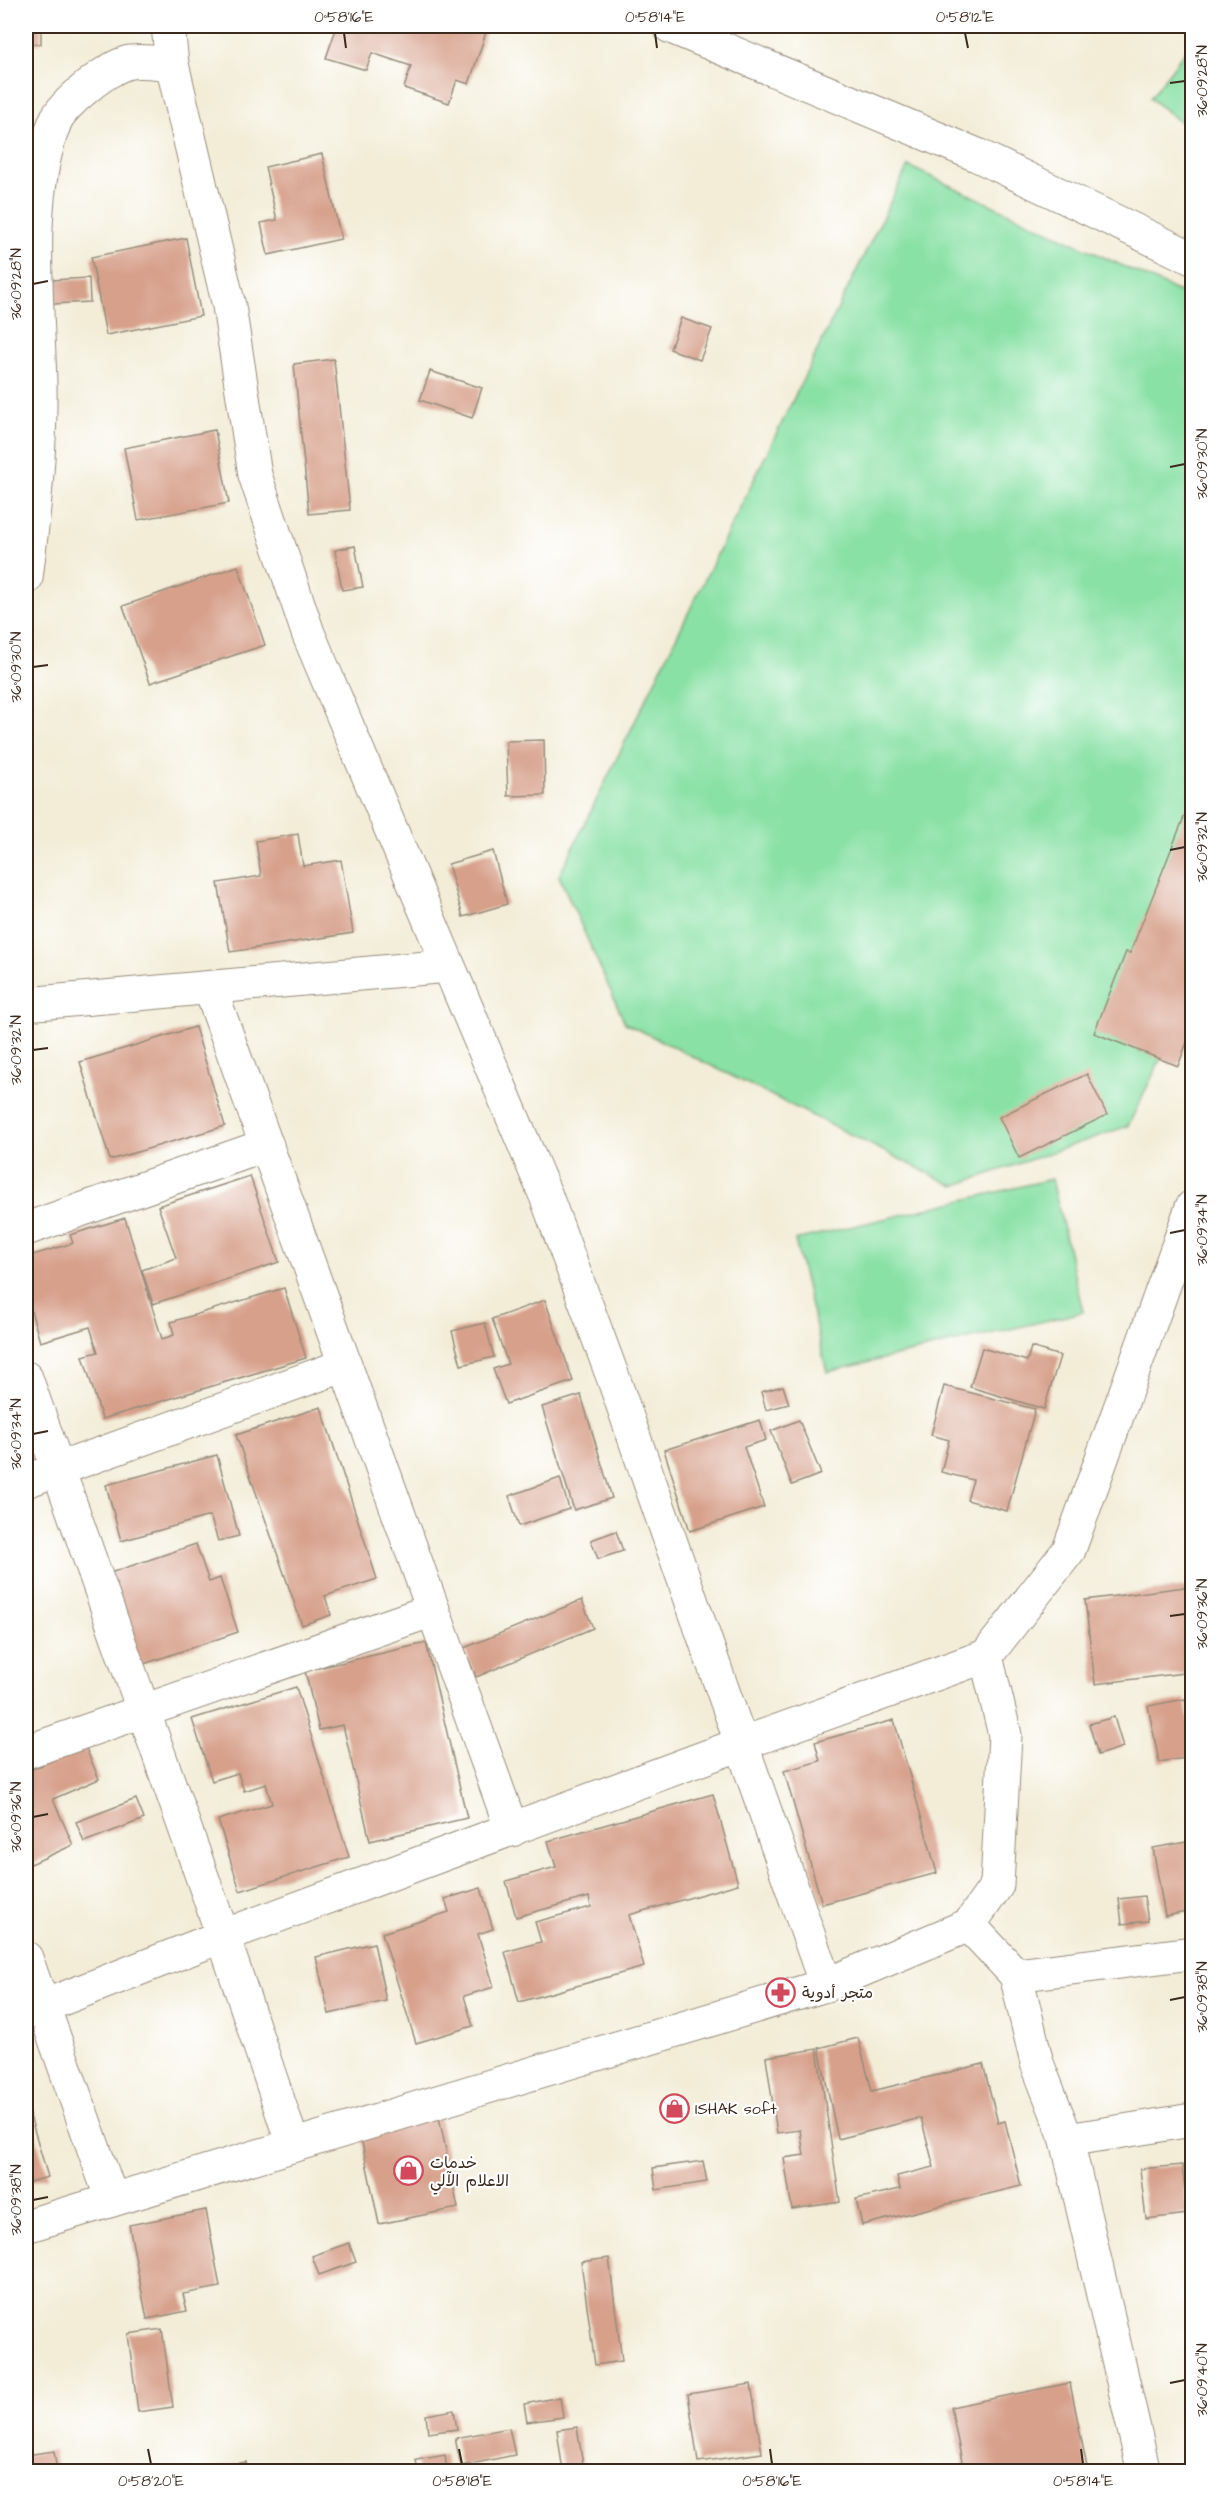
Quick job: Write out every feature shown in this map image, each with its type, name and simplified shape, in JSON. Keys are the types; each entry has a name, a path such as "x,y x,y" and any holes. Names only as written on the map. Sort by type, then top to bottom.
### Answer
{"street":[{"path":"168,26 172,64 229,306 255,475 308,633 546,1196 614,1380 826,1985"},
{"path":"669,26 977,155 1192,258"},
{"path":"26,578 37,492 40,385 35,279 40,176 55,120 89,83 129,62 172,64"},
{"path":"26,1004 448,966"},
{"path":"210,988 512,1830"},
{"path":"26,1229 267,1145"},
{"path":"34,2010 223,1936 986,1656 1070,1550 1192,1207"},
{"path":"26,1481 345,1365"},
{"path":"26,1378 223,1936 293,2145"},
{"path":"26,1752 433,1610"},
{"path":"26,2226 826,1985 969,1925 997,1885 1005,1735 986,1656"},
{"path":"969,1925 1016,1975 1037,2063 1066,2140 1144,2472"},
{"path":"1016,1975 1192,1953"},
{"path":"26,1958 34,2010 112,2200"},
{"path":"1066,2140 1192,2120"}],"green space":[{"path":"1192,42 1192,131 1150,98"},
{"path":"908,166 1192,298 1192,995 1128,1126 954,1186 625,1023 559,876"},
{"path":"1052,1179 1083,1312 827,1372 795,1240"}],"building":[{"path":"26,26 41,26 41,44 26,44"},
{"path":"337,26 488,26 469,84 457,80 449,103 404,88 411,66 372,53 366,70 326,58"},
{"path":"975,26 1007,26 1005,34"},
{"path":"322,154 341,239 268,255 261,223 277,220 265,167"},
{"path":"186,238 201,316 106,335 91,257"},
{"path":"89,278 90,302 52,304 51,280"},
{"path":"681,318 712,329 700,360 670,349"},
{"path":"334,359 350,510 309,514 294,364"},
{"path":"430,371 482,388 472,418 420,400"},
{"path":"215,430 229,503 138,520 124,448"},
{"path":"355,546 363,587 342,590 335,550"},
{"path":"238,566 265,645 150,683 123,606"},
{"path":"544,740 545,795 508,796 506,741"},
{"path":"1192,797 1192,1029 1178,1066 1094,1033 1126,952 1130,953"},
{"path":"298,834 303,866 341,860 353,933 230,952 218,883 261,876 256,841"},
{"path":"493,851 507,904 463,917 448,864"},
{"path":"195,1027 225,1126 110,1160 80,1062"},
{"path":"1087,1074 1107,1115 1019,1158 999,1117"},
{"path":"250,1176 279,1262 153,1304 142,1270 176,1258 158,1206"},
{"path":"125,1218 162,1339 174,1335 171,1322 284,1288 306,1358 102,1419 83,1356 98,1352 90,1327 40,1342 26,1293 26,1257 73,1243 70,1235"},
{"path":"545,1300 573,1381 506,1404 493,1369 508,1364 492,1319"},
{"path":"485,1323 494,1357 461,1365 452,1331"},
{"path":"1031,1347 1060,1356 1044,1409 970,1387 982,1348 1027,1361"},
{"path":"783,1386 789,1404 766,1410 761,1392"},
{"path":"944,1386 1035,1409 1007,1511 967,1500 973,1480 941,1472 949,1440 931,1435"},
{"path":"581,1395 612,1498 574,1510 542,1407"},
{"path":"321,1407 377,1579 325,1596 331,1615 302,1625 236,1435"},
{"path":"760,1420 766,1440 744,1447 764,1507 690,1531 664,1450"},
{"path":"799,1420 821,1474 792,1485 771,1431"},
{"path":"217,1455 239,1536 218,1541 210,1516 121,1541 106,1485"},
{"path":"560,1478 569,1509 519,1526 509,1496"},
{"path":"616,1531 623,1551 598,1559 591,1540"},
{"path":"196,1544 209,1582 220,1578 238,1632 138,1666 107,1574"},
{"path":"1192,1586 1192,1672 1095,1684 1085,1600"},
{"path":"582,1600 593,1628 476,1677 464,1648"},
{"path":"426,1643 467,1818 370,1841 343,1725 319,1730 305,1671"},
{"path":"296,1687 349,1857 240,1891 218,1820 272,1804 266,1784 244,1791 238,1773 212,1781 192,1719"},
{"path":"1185,1699 1192,1741 1192,1757 1159,1762 1148,1706"},
{"path":"1114,1717 1123,1747 1098,1755 1089,1724"},
{"path":"894,1720 937,1873 822,1904 784,1771 820,1761 815,1742"},
{"path":"85,1746 99,1779 53,1799 73,1845 31,1864 26,1852 26,1772"},
{"path":"713,1794 738,1884 629,1915 644,1967 519,2002 505,1952 541,1942 535,1922 591,1907 589,1897 516,1917 506,1881 556,1867 548,1841"},
{"path":"136,1799 144,1819 84,1842 76,1822"},
{"path":"1192,1841 1192,1911 1165,1916 1153,1848"},
{"path":"481,1888 493,1929 478,1934 494,1987 464,1996 473,2026 416,2043 382,1933 449,1912 445,1899"},
{"path":"1144,1896 1148,1921 1122,1924 1119,1899"},
{"path":"374,1943 386,2001 329,2014 316,1957"},
{"path":"858,2038 872,2091 983,2064 998,2123 1005,2121 1021,2186 862,2225 856,2199 900,2189 897,2176 934,2167 921,2118 838,2139 819,2048"},
{"path":"817,2049 840,2202 792,2209 784,2158 804,2155 800,2130 777,2133 766,2057"},
{"path":"26,2102 48,2177 26,2183"},
{"name":"خدمات الاعلام الآلي","path":"439,2117 458,2208 379,2224 360,2133"},
{"path":"703,2161 707,2182 656,2190 653,2168"},
{"path":"1182,2165 1188,2214 1146,2219 1140,2169"},
{"path":"206,2210 220,2287 183,2294 187,2311 147,2319 129,2225"},
{"path":"349,2243 356,2262 319,2275 312,2256"},
{"path":"609,2258 622,2361 595,2365 581,2262"},
{"path":"162,2329 173,2407 138,2412 128,2334"},
{"path":"1070,2383 1088,2472 964,2472 951,2407"},
{"path":"751,2384 762,2453 698,2462 688,2394"},
{"path":"560,2397 563,2417 527,2422 524,2404"},
{"path":"454,2410 457,2429 428,2433 426,2415"},
{"path":"577,2427 584,2470 563,2472 557,2430"},
{"path":"509,2428 515,2455 461,2466 455,2438"},
{"path":"54,2451 57,2472 26,2472 26,2455"},
{"path":"445,2455 447,2472 418,2472 416,2460"},
{"path":"246,2462 248,2472 206,2472 206,2470"}],"place":[{"name":"متجر أدوية","path":"781,1992"},
{"name":"ISHAK soft","path":"674,2108"},
{"name":"خدمات الاعلام الآلي","path":"409,2171"}]}
